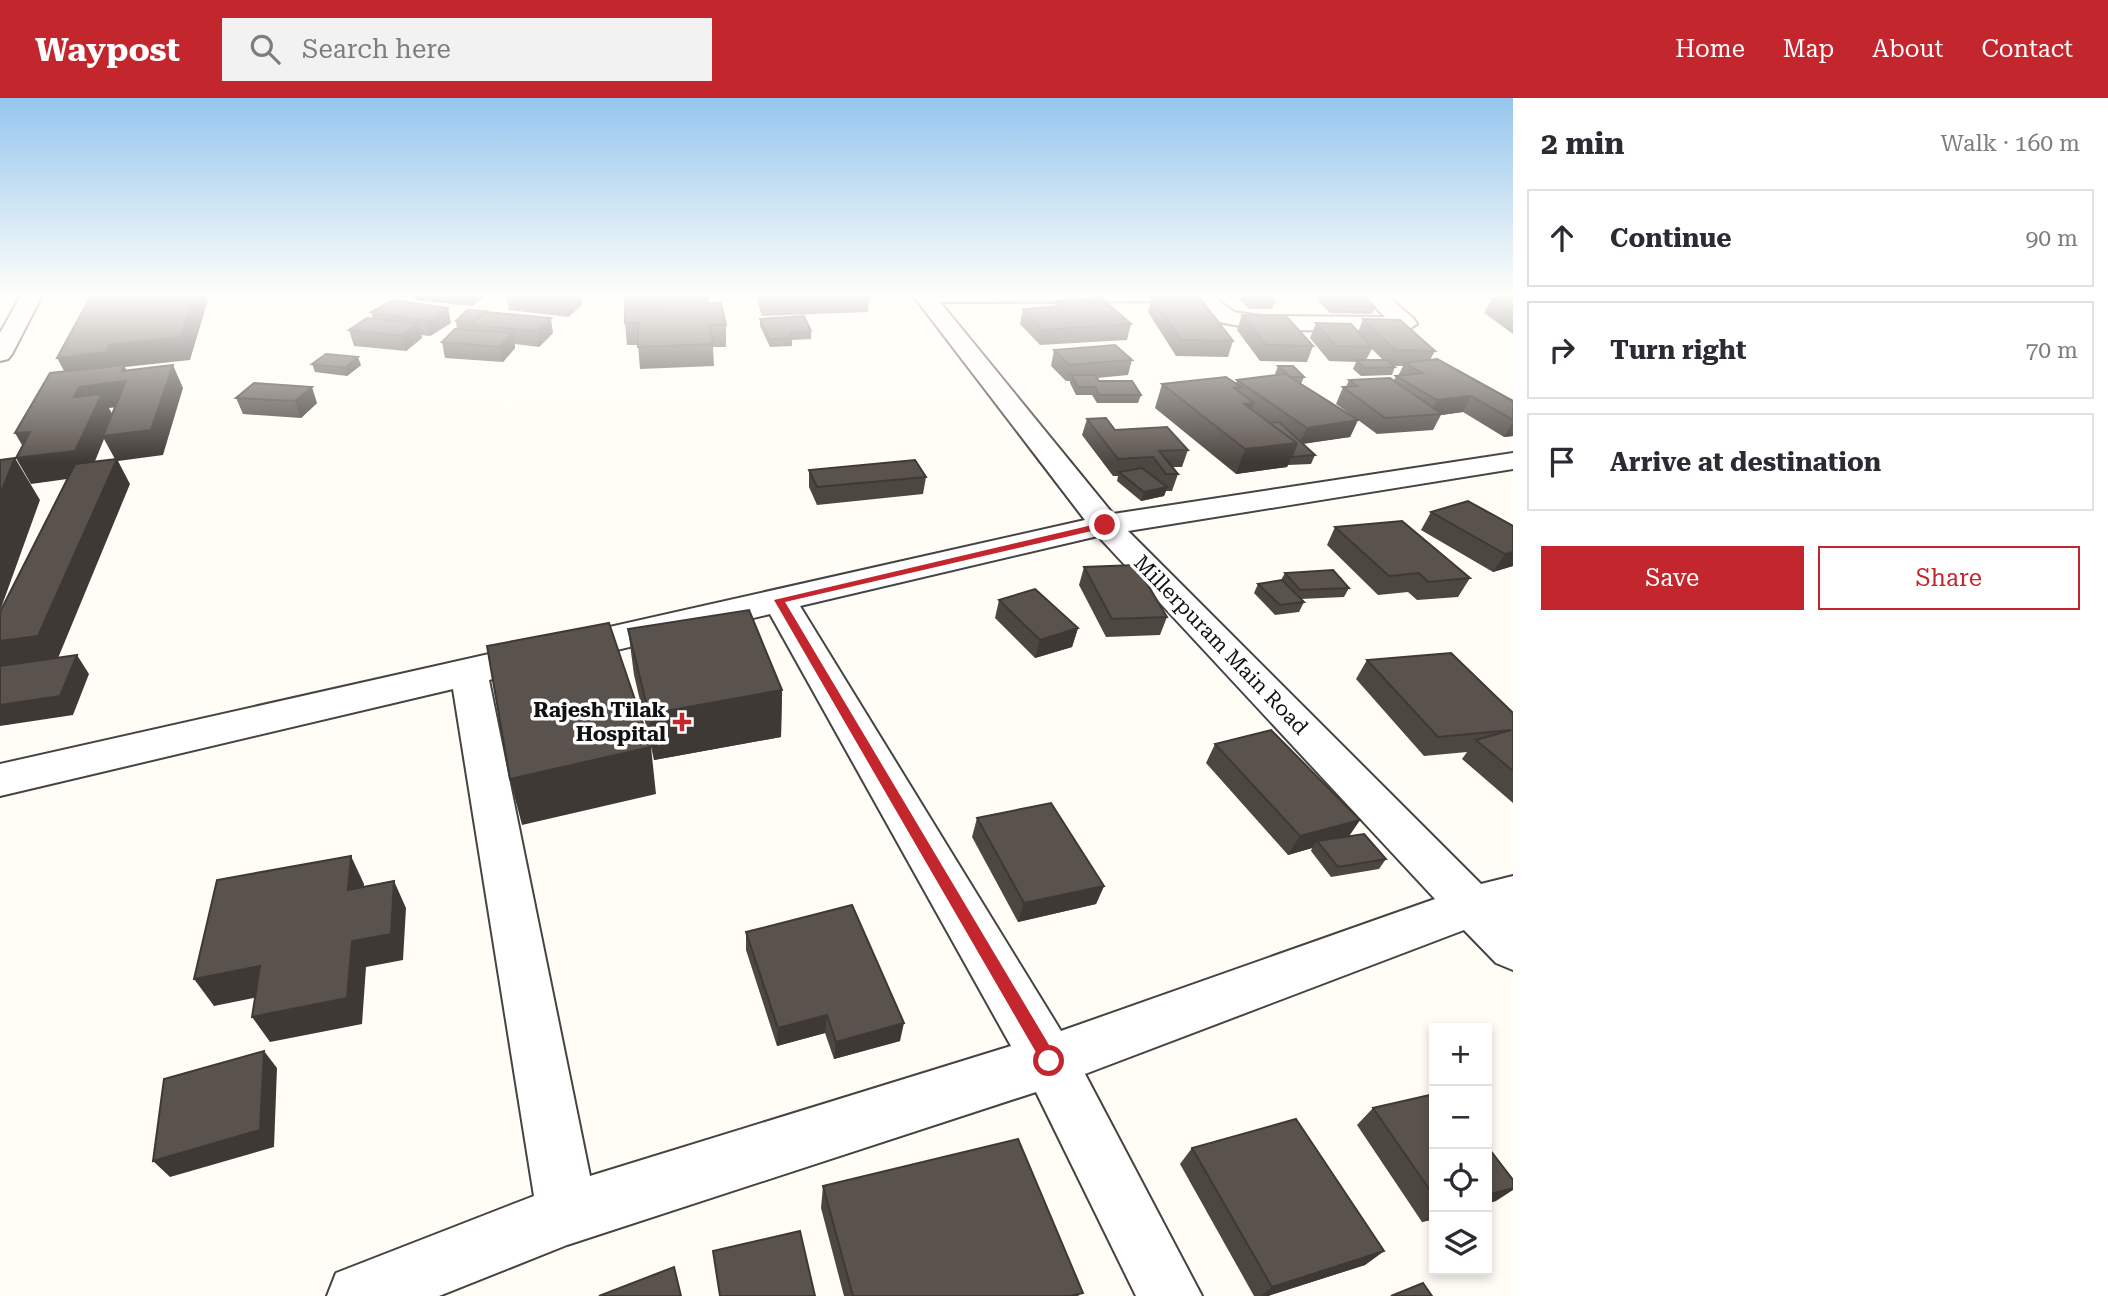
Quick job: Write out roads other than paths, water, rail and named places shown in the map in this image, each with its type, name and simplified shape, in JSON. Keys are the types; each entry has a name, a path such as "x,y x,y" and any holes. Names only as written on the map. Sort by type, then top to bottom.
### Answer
{"street":[{"name":"Millerpuram Main Road","path":"966,350 1105,525 1492,901 1513,948"},
{"path":"0,780 1105,525 1513,461"},
{"path":"779,600 1049,1061 1170,1296"},
{"path":"469,672 567,1214"},
{"path":"359,1296 567,1214 1049,1061 1492,901"}],"place":[{"name":"Rajesh Tilak Hospital","path":"682,722"}]}
